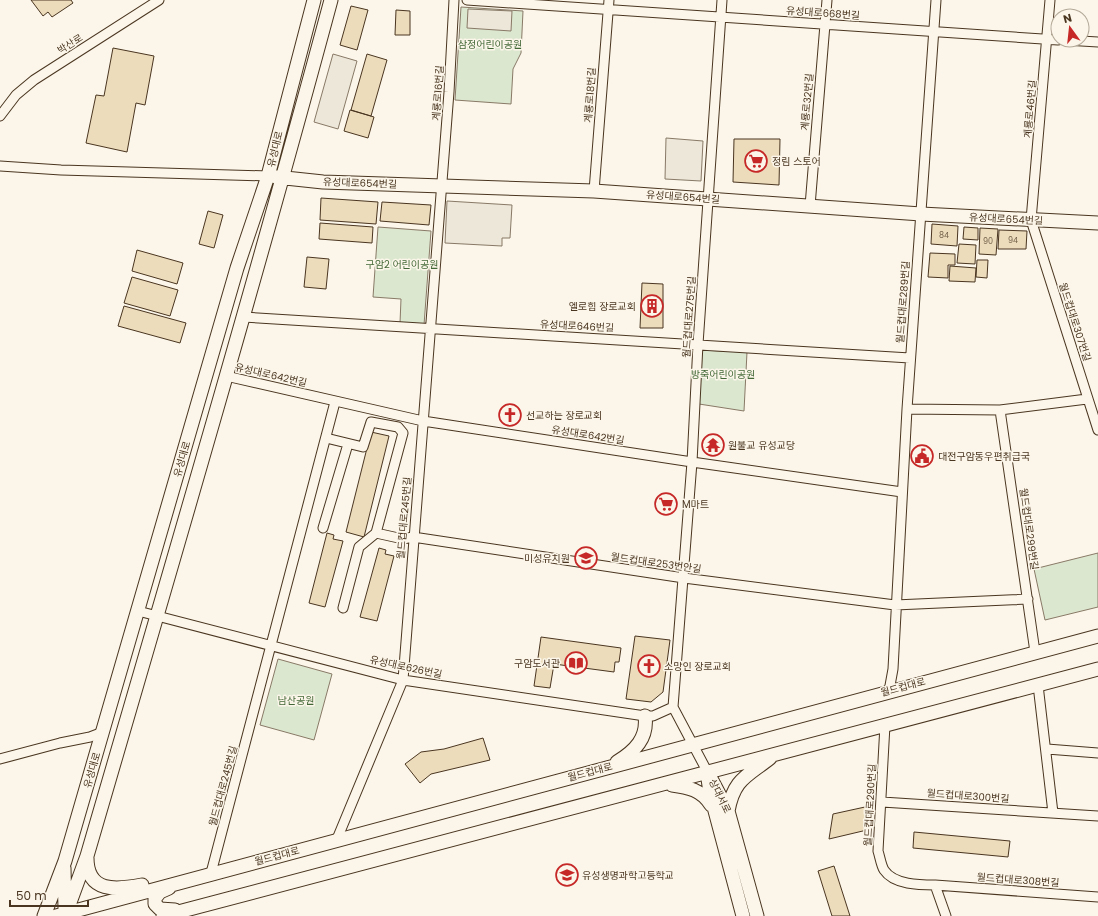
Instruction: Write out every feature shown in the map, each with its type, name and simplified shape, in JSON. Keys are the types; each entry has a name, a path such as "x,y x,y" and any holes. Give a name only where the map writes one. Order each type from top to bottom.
{"street":[{"name":"박산로","path":"0,116 16,95 34,80 159,0"},
{"name":"유성대로","path":"44,916 64,864 237,268 268,176 314,0"},
{"name":"유성대로","path":"64,915 87,856 284,178 331,0"},
{"name":"계룡로16번길","path":"442,187 454,0"},
{"name":"유성대로668번길","path":"467,0 608,5 721,17 1050,39"},
{"name":"월드컵대로275번길","path":"674,707 692,462 698,344 722,0"},
{"name":"계룡로32번길","path":"810,206 827,0"},
{"name":"월드컵대로289번길","path":"889,691 893,669 895,605 910,358 936,0"},
{"name":"계룡로46번길","path":"1031,220 1050,0"},
{"name":"계룡로18번길","path":"594,191 608,5"},
{"path":"0,166 69,171 268,176"},
{"name":"유성대로654번길","path":"268,176 322,182 594,191 921,214 1098,223"},
{"name":"월드컵대로245번길","path":"337,839 402,680 442,187"},
{"name":"월드컵대로307번길","path":"1031,220 1098,430"},
{"name":"유성대로646번길","path":"243,317 910,358"},
{"name":"유성대로642번길","path":"226,376 423,421 902,492"},
{"path":"907,409 1000,410 1087,399"},
{"name":"월드컵대로245번길","path":"211,874 335,402"},
{"name":"월드컵대로299번길","path":"1000,410 1035,652"},
{"path":"326,438 363,447 371,422 398,427 403,433 376,533 359,547 343,608"},
{"path":"323,528 348,444"},
{"name":"월드컵대로253번안길","path":"376,533 403,539 413,537 684,578 895,605"},
{"path":"895,605 1028,599"},
{"name":"유성대로626번길","path":"138,611 402,680 645,716 653,716 674,707"},
{"name":"월드컵대로","path":"64,915 337,839 1098,636"},
{"path":"163,916 1098,669"},
{"path":"1038,685 1047,750 1053,812"},
{"path":"674,707 708,773"},
{"path":"608,767 628,755 641,740 647,727 645,716"},
{"name":"월드컵대로290번길","path":"886,725 878,851 884,870 896,879 915,885 936,885"},
{"path":"0,759 60,743 90,737 103,732"},
{"path":"1047,750 1098,753"},
{"path":"667,784 687,787 700,792 722,811 735,787 743,777 774,755"},
{"name":"상대서로","path":"708,773 710,792 722,811 757,916"},
{"name":"월드컵대로300번길","path":"882,802 1098,816"},
{"name":"상대서로","path":"722,811 743,916"},
{"path":"87,856 87,863 92,878 103,887 120,888 163,881 191,879"},
{"path":"64,864 64,915"},
{"path":"190,909 160,909 155,904 155,898 160,892 191,879"},
{"path":"936,885 946,916"},
{"name":"월드컵대로308번길","path":"936,885 1098,897"},
{"path":"171,916 190,909"}],"green space":[{"name":"삼정어린이공원","path":"461,7 523,11 521,53 513,69 511,104 455,100"},
{"name":"구암2 어린이공원","path":"378,227 431,231 424,325 400,323 401,299 373,297"},
{"name":"방죽어린이공원","path":"699,350 747,352 744,411 699,404"},
{"path":"1098,553 1098,607 1045,620 1034,569"},
{"name":"남산공원","path":"278,659 332,674 314,740 260,725"}],"shaded area":[{"path":"468,9 512,11 511,31 467,28"},
{"path":"333,54 357,61 338,129 314,122"},
{"path":"666,138 703,141 701,181 665,179"},
{"path":"447,201 512,205 510,238 502,238 502,246 445,243"}],"building":[{"path":"31,0 71,0 73,3 52,17 48,12 43,16"},
{"path":"351,6 368,10 357,50 340,45"},
{"path":"396,10 410,11 410,35 395,35"},
{"path":"113,48 154,56 145,105 136,103 127,152 86,143 96,95 104,96"},
{"path":"367,54 387,60 371,116 351,110"},
{"path":"350,110 374,117 368,138 344,131"},
{"name":"정림 스토어","path":"734,139 780,139 779,185 733,182"},
{"path":"321,198 378,202 376,224 320,220"},
{"path":"382,202 431,205 429,225 380,221"},
{"path":"208,211 223,215 214,248 199,244"},
{"path":"320,223 373,227 372,243 319,239"},
{"path":"932,224 958,226 957,246 931,244"},
{"path":"964,227 978,228 978,240 963,239"},
{"path":"980,228 998,229 996,255 979,254"},
{"path":"999,230 1027,231 1026,249 998,249"},
{"path":"959,244 976,245 975,264 957,263"},
{"path":"137,250 183,263 177,284 132,271"},
{"path":"930,253 955,254 955,265 948,265 948,278 928,277"},
{"path":"307,257 329,259 326,289 304,287"},
{"path":"977,260 988,260 987,278 976,277"},
{"path":"950,266 976,268 975,282 949,281"},
{"path":"132,277 178,290 170,316 124,303"},
{"name":"엘로힘 장로교회","path":"642,283 663,284 663,328 640,328"},
{"path":"124,306 186,323 180,343 118,326"},
{"path":"371,432 389,436 364,537 346,532"},
{"path":"327,533 334,535 333,539 343,541 325,607 309,603"},
{"path":"379,548 386,550 385,554 394,556 377,621 360,617"},
{"name":"소망인 장로교회","path":"635,636 670,640 663,692 651,702 626,699"},
{"name":"구암도서관","path":"541,637 621,648 619,662 615,662 614,672 554,664 550,688 534,686"},
{"path":"483,738 490,760 431,774 420,783 405,764 421,752 444,749"},
{"path":"865,807 871,825 867,830 829,839 833,814"},
{"path":"914,832 1010,841 1008,857 913,848"},
{"path":"834,866 850,916 832,916 818,871"}],"place":[{"name":"정림 스토어","path":"756,161"},
{"name":"엘로힘 장로교회","path":"652,306"},
{"name":"선교하는 장로교회","path":"510,415"},
{"name":"원불교 유성교당","path":"713,445"},
{"name":"대전구암동우편취급국","path":"922,456"},
{"name":"M마트","path":"666,504"},
{"name":"미성유치원","path":"586,558"},
{"name":"구암도서관","path":"576,663"},
{"name":"소망인 장로교회","path":"649,666"},
{"name":"유성생명과학고등학교","path":"567,875"}]}
